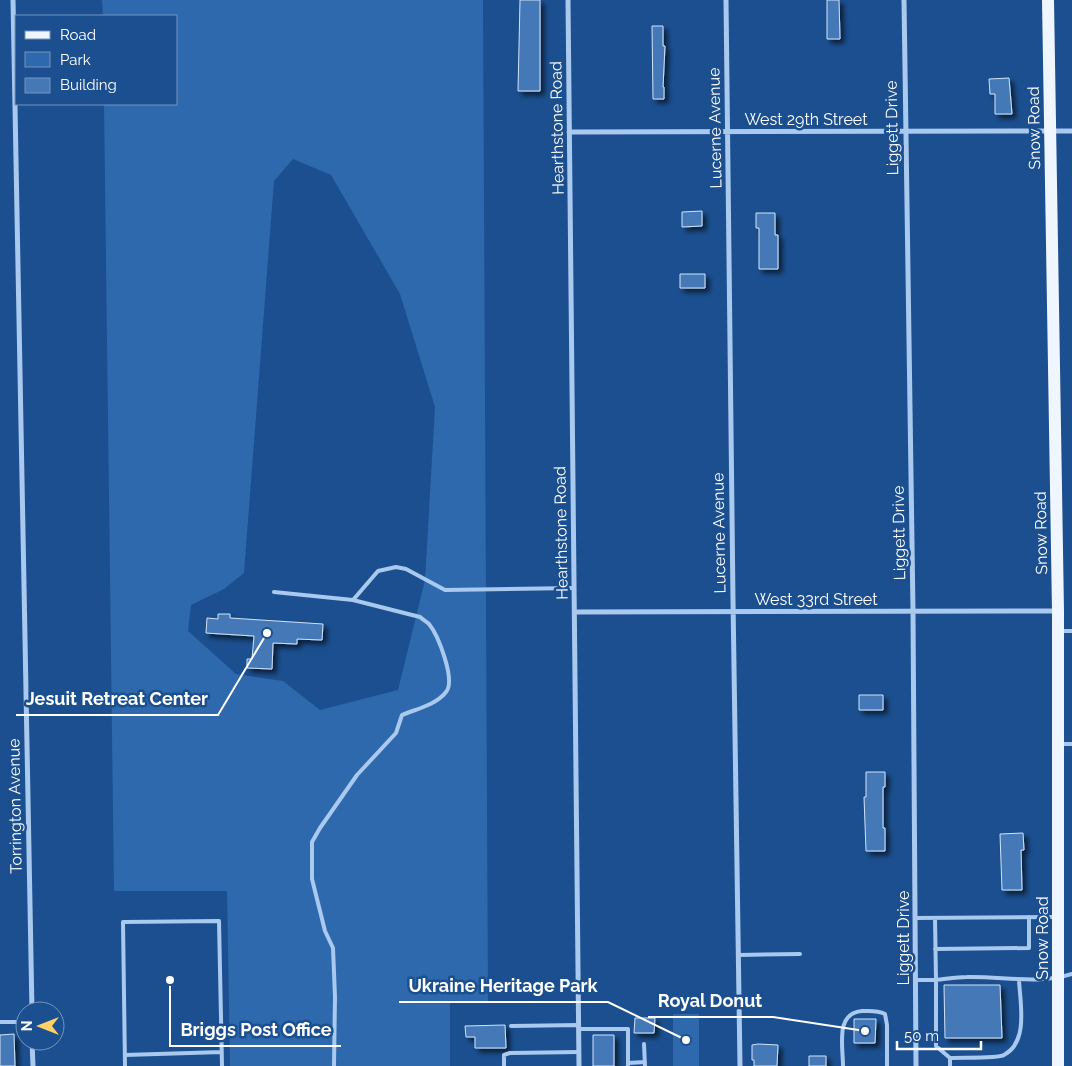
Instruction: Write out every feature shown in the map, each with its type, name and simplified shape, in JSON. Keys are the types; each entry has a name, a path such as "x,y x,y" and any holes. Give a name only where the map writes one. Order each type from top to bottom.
{"main road":[{"name":"Snow Road","path":"1048,0 1058,611 1058,1066"}],"street":[{"name":"Torrington Avenue","path":"13,0 32,1001"},
{"name":"Hearthstone Road","path":"568,0 579,1066"},
{"name":"Lucerne Avenue","path":"726,0 740,1066"},
{"name":"Liggett Drive","path":"904,0 913,611 916,1066"},
{"name":"West 29th Street","path":"569,132 1072,131"},
{"name":"West 33rd Street","path":"575,612 1058,611"},
{"path":"32,1051 33,1066"}],"lane":[{"path":"353,600 378,571 396,567 406,569 445,590 574,588"},
{"path":"274,592 353,600 420,616 428,623 440,643 449,685 446,694 436,701 402,715 396,733 356,775 312,842 312,879 325,930 333,948 335,997 334,1066"},
{"path":"1058,631 1072,631"},
{"path":"1058,744 1072,744"},
{"path":"935,949 1029,948 1029,917"},
{"path":"916,918 1058,917"},
{"path":"935,918 936,1046 950,1058 1003,1056 1016,1044 1021,1027 1020,980"},
{"path":"125,1066 123,922 219,921 222,1066"},
{"path":"739,955 800,954"},
{"path":"916,980 968,977 1020,980 1058,978 1072,974"},
{"path":"843,1066 843,1024 849,1015 856,1012 878,1010 885,1014 887,1025 887,1066"},
{"path":"0,1022 15,1022"},
{"path":"511,1026 628,1029 628,1064 645,1064 644,1044"},
{"path":"125,1055 222,1052"},
{"path":"504,1066 504,1055 510,1053 579,1052"},
{"path":"950,1058 950,1066"}],"green space":[{"path":"102,0 483,0 488,1003 450,1003 450,1066 230,1066 227,891 114,891 104,105 178,105 178,15 103,15","holes":["293,159 331,175 400,294 435,407 425,580 398,690 320,710 283,681 236,674 188,631 191,605 224,589 244,573 274,181"]},
{"path":"673,1014 699,1014 699,1066 673,1066"}],"building":[{"path":"520,0 540,0 540,91 518,91"},
{"path":"827,0 839,0 840,39 827,39"},
{"path":"652,26 663,26 663,46 665,46 664,99 653,99"},
{"path":"1009,78 1012,114 995,114 995,94 990,94 989,79"},
{"path":"702,211 702,226 682,227 682,212"},
{"path":"756,213 775,213 775,235 778,235 778,269 759,269 759,228 756,228"},
{"path":"680,274 705,274 705,288 680,288"},
{"path":"218,614 230,614 230,618 323,624 322,640 297,639 297,644 273,643 272,669 247,668 247,659 252,659 254,636 206,633 207,618 218,619"},
{"path":"859,695 883,695 883,710 859,710"},
{"path":"866,772 885,772 883,828 885,828 885,851 866,851 864,797 866,797"},
{"path":"1023,833 1024,850 1021,850 1022,890 1002,890 1000,834"},
{"path":"944,985 1000,985 1002,1038 945,1038"},
{"path":"635,1018 655,1018 654,1033 634,1033"},
{"path":"854,1019 876,1019 875,1043 854,1043"},
{"path":"505,1025 506,1048 475,1048 475,1037 466,1037 465,1026"},
{"path":"14,1034 15,1066 0,1066 0,1035"},
{"path":"593,1035 614,1035 614,1066 593,1066"},
{"path":"752,1045 778,1045 777,1066 754,1066"},
{"path":"809,1056 826,1056 826,1066 809,1066"}],"place":[{"name":"Jesuit Retreat Center","path":"267,633"},
{"name":"Briggs Post Office","path":"170,980"},
{"name":"Royal Donut","path":"865,1031"},
{"name":"Ukraine Heritage Park","path":"686,1040"}]}
